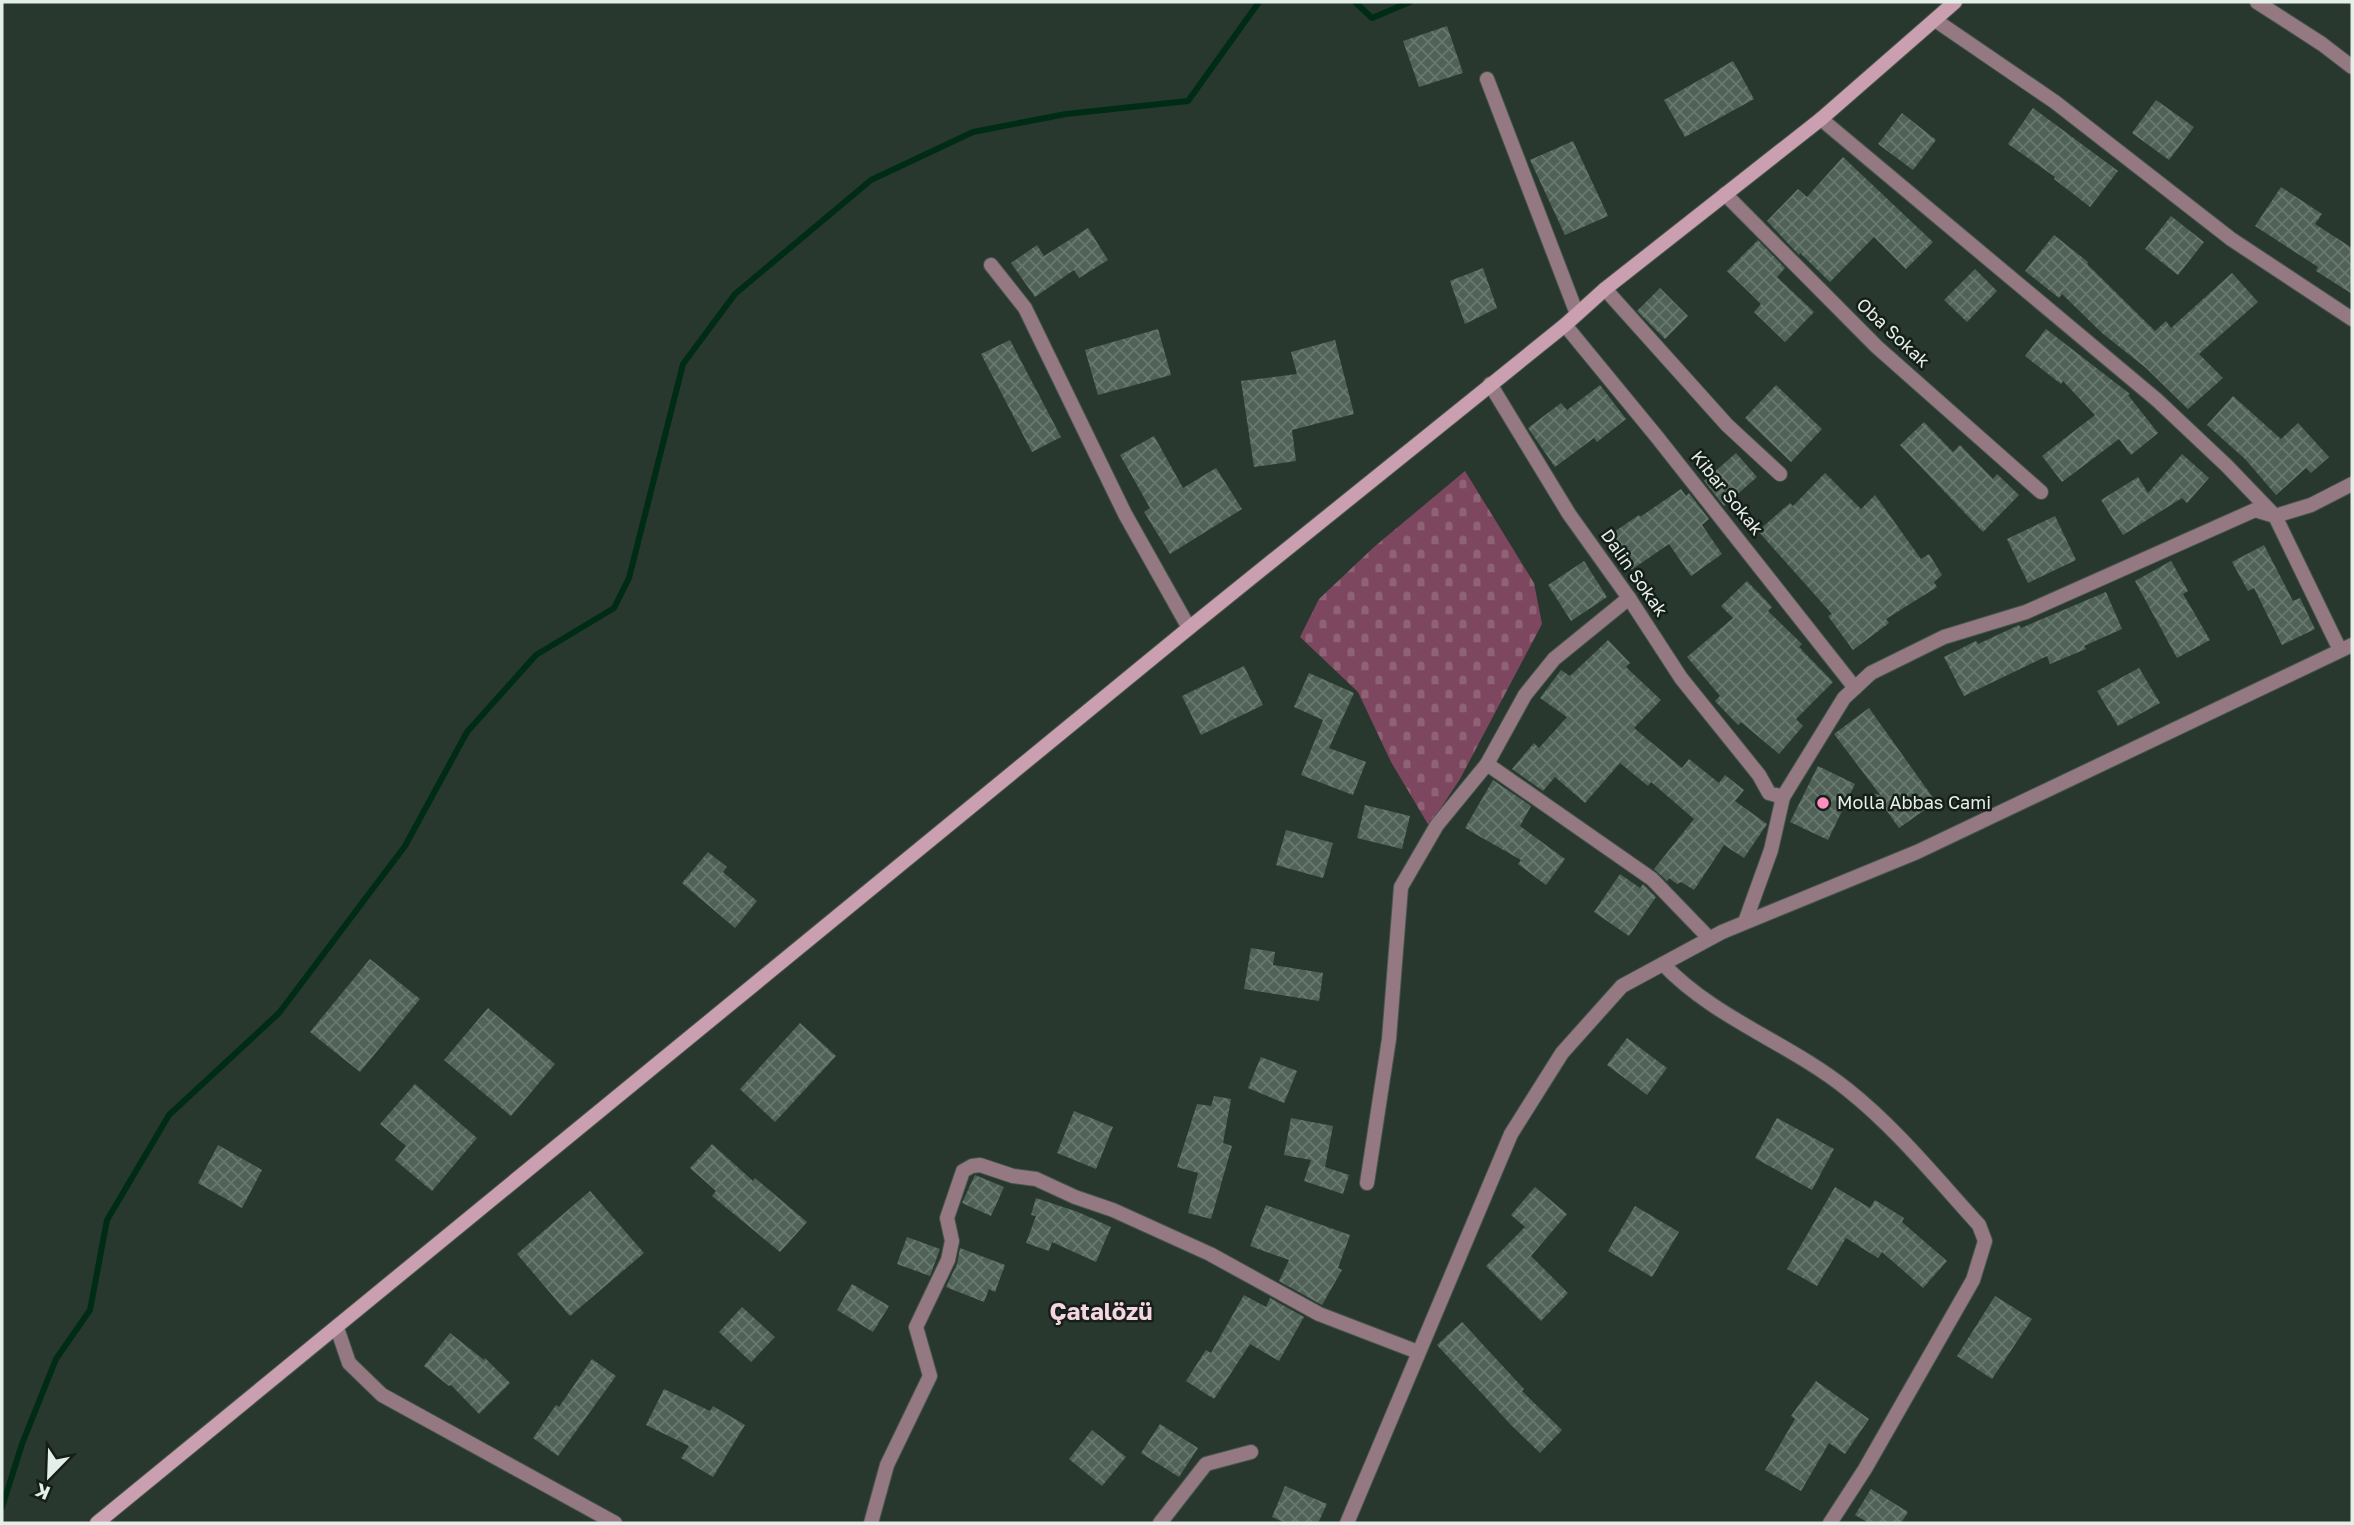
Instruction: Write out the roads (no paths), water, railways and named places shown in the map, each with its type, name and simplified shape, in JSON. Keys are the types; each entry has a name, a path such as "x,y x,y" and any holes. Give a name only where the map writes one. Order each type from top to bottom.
{"main road":[{"path":"97,1523 1189,628 1565,325 1605,289 1821,119 1955,2"}],"street":[{"path":"2258,2 2322,44 2352,68"},
{"path":"1935,20 2055,102 2231,239 2352,319"},
{"path":"1487,79 1577,314"},
{"path":"1347,1523 1511,1134 1562,1053 1622,986 1745,922 1917,852 2346,648 2275,516 2227,466 2157,400 1821,119"},
{"name":"Oba Sokak","path":"1725,194 1878,347 2040,492"},
{"path":"990,265 1025,308 1125,514 1189,628"},
{"path":"1605,289 1727,425 1780,474"},
{"name":"Kibar Sokak","path":"1565,325 1855,688"},
{"name":"Dalin Sokak","path":"1490,384 1569,514 1629,597 1681,678 1759,775 1769,793 1783,797"},
{"path":"1745,922 1772,850 1783,797 1844,698 1871,673 1944,637 2026,612 2255,510 2275,516 2311,505 2352,484"},
{"path":"1367,1183 1389,1039 1401,887 1437,825 1487,764 1525,695 1554,659 1629,597"},
{"path":"1487,764 1652,879 1709,939"},
{"path":"1663,964 1675,977 1721,1011 1848,1090 1909,1147 1979,1225 1985,1241 1973,1280 1865,1469 1830,1523"},
{"path":"871,1523 887,1465 930,1376 916,1327 948,1260 952,1241 947,1218 963,1171 972,1166 980,1165 1013,1176 1037,1179 1112,1210 1210,1254 1319,1314 1418,1352"},
{"path":"337,1328 349,1363 382,1395 615,1523"},
{"path":"1160,1523 1206,1464 1251,1452"}],"waterway":[{"path":"2,1507 22,1444 56,1359 90,1310 107,1220 169,1115 279,1013 405,846 467,732 536,655 614,608 629,578 683,364 735,294 871,180 973,132 1066,114 1188,101 1259,2"},
{"path":"1355,2 1372,18 1410,2"}],"place":[{"name":"Molla Abbas Cami","path":"1823,803"}],"district":[{"name":"Çatalözü","path":"1101,1312"}]}
